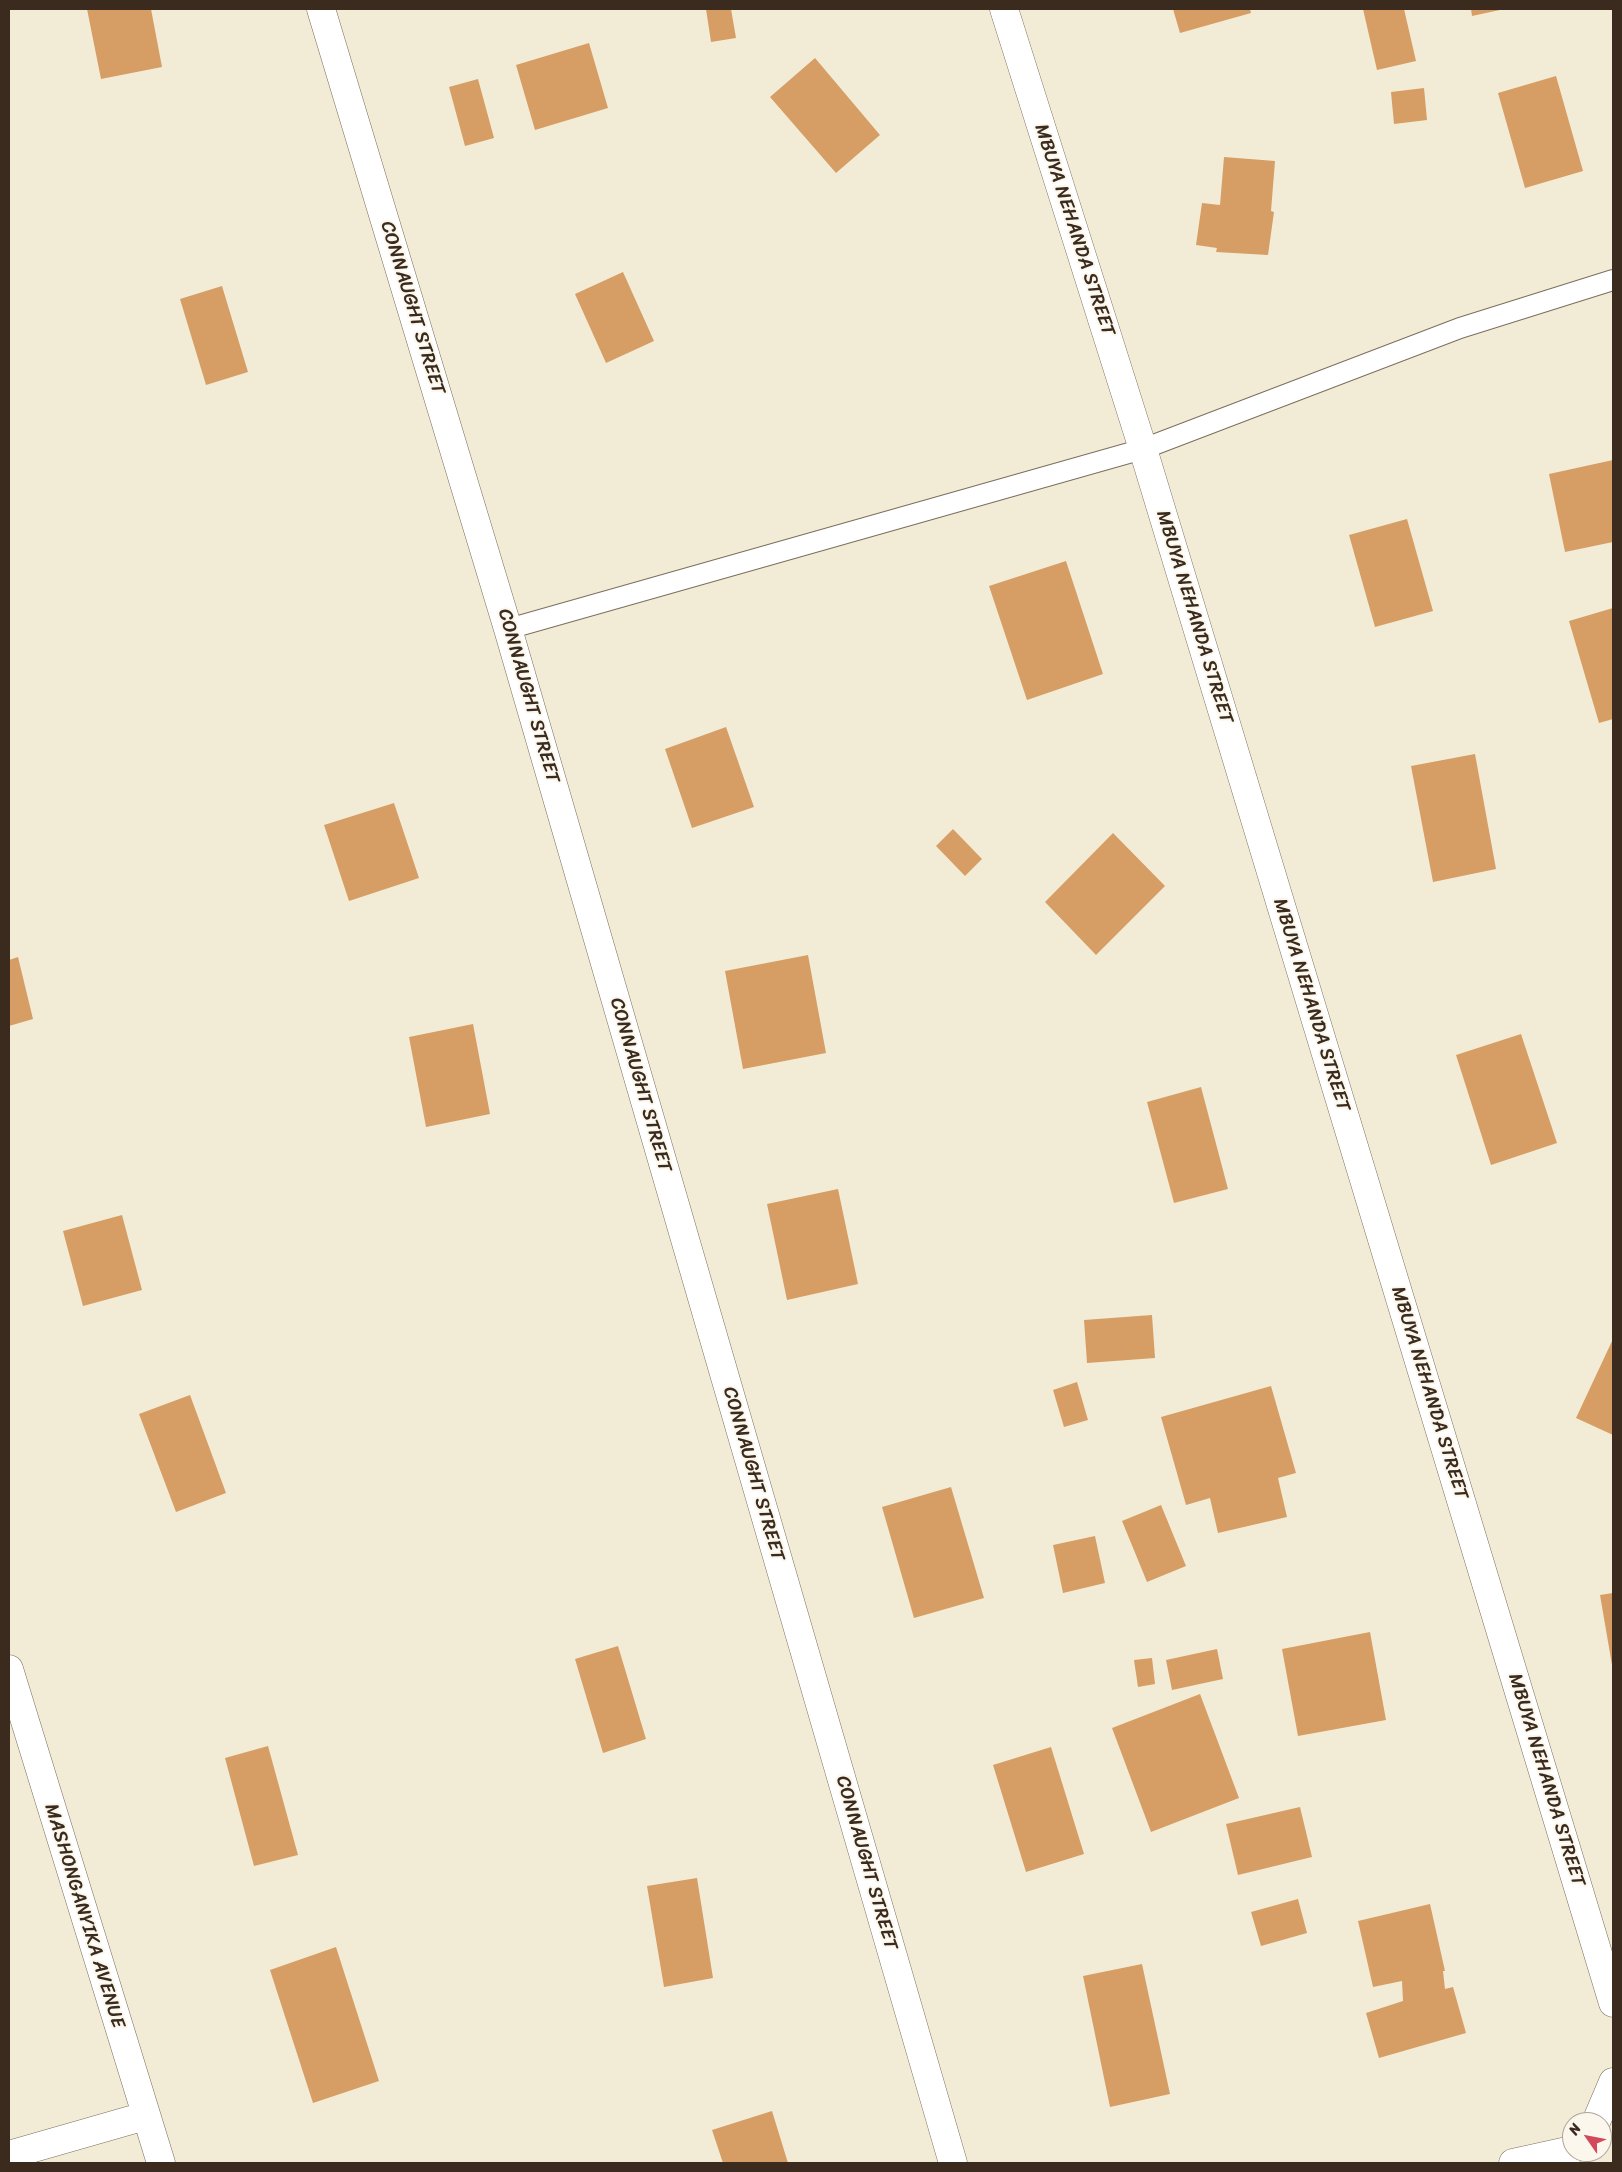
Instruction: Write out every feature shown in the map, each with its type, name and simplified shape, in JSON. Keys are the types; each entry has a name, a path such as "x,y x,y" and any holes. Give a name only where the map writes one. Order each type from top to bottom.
{"street":[{"name":"CONNAUGHT STREET","path":"321,9 508,630 953,2163"},
{"name":"MBUYA NEHANDA STREET","path":"1004,9 1143,449 1613,2003"},
{"name":"MASHONGANYIKA AVENUE","path":"9,1669 161,2163"},
{"path":"1600,2112 1613,2082"},
{"path":"9,2155 146,2116"},
{"path":"1512,2163 1562,2152"}],"lane":[{"path":"508,630 1143,449 1460,328 1613,280"}],"building":[{"path":"87,9 151,9 162,67 101,79"},
{"path":"706,9 731,9 736,38 711,42"},
{"path":"1173,9 1250,9 1251,13 1180,33"},
{"path":"1363,9 1404,9 1416,61 1377,70"},
{"path":"1471,9 1500,9 1500,10 1472,16"},
{"path":"589,43 608,108 535,130 516,65"},
{"path":"815,58 880,135 836,173 770,97"},
{"path":"1556,76 1583,171 1525,188 1498,93"},
{"path":"478,79 494,138 465,146 449,87"},
{"path":"1424,88 1427,120 1394,124 1391,92"},
{"path":"1224,157 1275,161 1271,211 1274,212 1268,255 1216,252 1217,248 1196,245 1202,203 1220,205"},
{"path":"623,272 654,341 606,363 575,294"},
{"path":"222,286 248,372 206,385 180,299"},
{"path":"1613,460 1613,542 1565,552 1549,474"},
{"path":"1407,519 1433,611 1375,627 1349,535"},
{"path":"1066,561 1103,674 1027,700 989,586"},
{"path":"1613,608 1613,719 1599,723 1569,621"},
{"path":"726,727 754,807 692,828 665,749"},
{"path":"1475,754 1496,869 1433,882 1411,766"},
{"path":"394,803 419,878 349,901 324,825"},
{"path":"953,829 982,859 965,876 936,846"},
{"path":"1113,833 1165,886 1096,955 1045,902"},
{"path":"808,955 826,1053 743,1069 725,971"},
{"path":"18,957 33,1019 9,1026 9,960"},
{"path":"473,1024 490,1114 426,1127 409,1037"},
{"path":"1521,1034 1557,1143 1491,1165 1456,1055"},
{"path":"1201,1087 1228,1189 1174,1203 1147,1102"},
{"path":"838,1189 858,1284 787,1300 767,1204"},
{"path":"122,1215 142,1290 83,1306 63,1231"},
{"path":"1152,1315 1155,1358 1087,1363 1084,1320"},
{"path":"1613,1339 1613,1435 1576,1418"},
{"path":"1077,1382 1088,1420 1064,1427 1053,1390"},
{"path":"1271,1386 1296,1473 1278,1478 1287,1517 1218,1533 1210,1498 1186,1505 1161,1417"},
{"path":"190,1395 226,1493 176,1512 139,1414"},
{"path":"951,1487 984,1598 914,1618 882,1507"},
{"path":"1161,1505 1186,1566 1147,1582 1122,1521"},
{"path":"1095,1536 1105,1583 1063,1593 1053,1545"},
{"path":"1613,1593 1613,1665 1612,1665 1600,1595"},
{"path":"1370,1632 1386,1720 1298,1736 1282,1649"},
{"path":"618,1646 646,1739 603,1753 575,1659"},
{"path":"1217,1649 1223,1679 1172,1690 1166,1660"},
{"path":"1152,1658 1155,1684 1138,1687 1134,1660"},
{"path":"1200,1694 1239,1798 1151,1832 1112,1728"},
{"path":"268,1746 298,1855 254,1866 225,1758"},
{"path":"1051,1747 1084,1854 1026,1872 993,1765"},
{"path":"1300,1807 1312,1857 1238,1875 1226,1824"},
{"path":"697,1878 713,1978 664,1987 647,1886"},
{"path":"1298,1899 1307,1933 1261,1946 1251,1912"},
{"path":"1430,1904 1445,1971 1443,1971 1445,1989 1453,1987 1466,2033 1379,2058 1366,2013 1403,2001 1402,1981 1373,1987 1358,1921"},
{"path":"336,1947 379,2081 313,2103 270,1970"},
{"path":"1142,1964 1170,2094 1110,2107 1083,1976"},
{"path":"772,2111 788,2163 723,2163 712,2130"}]}
